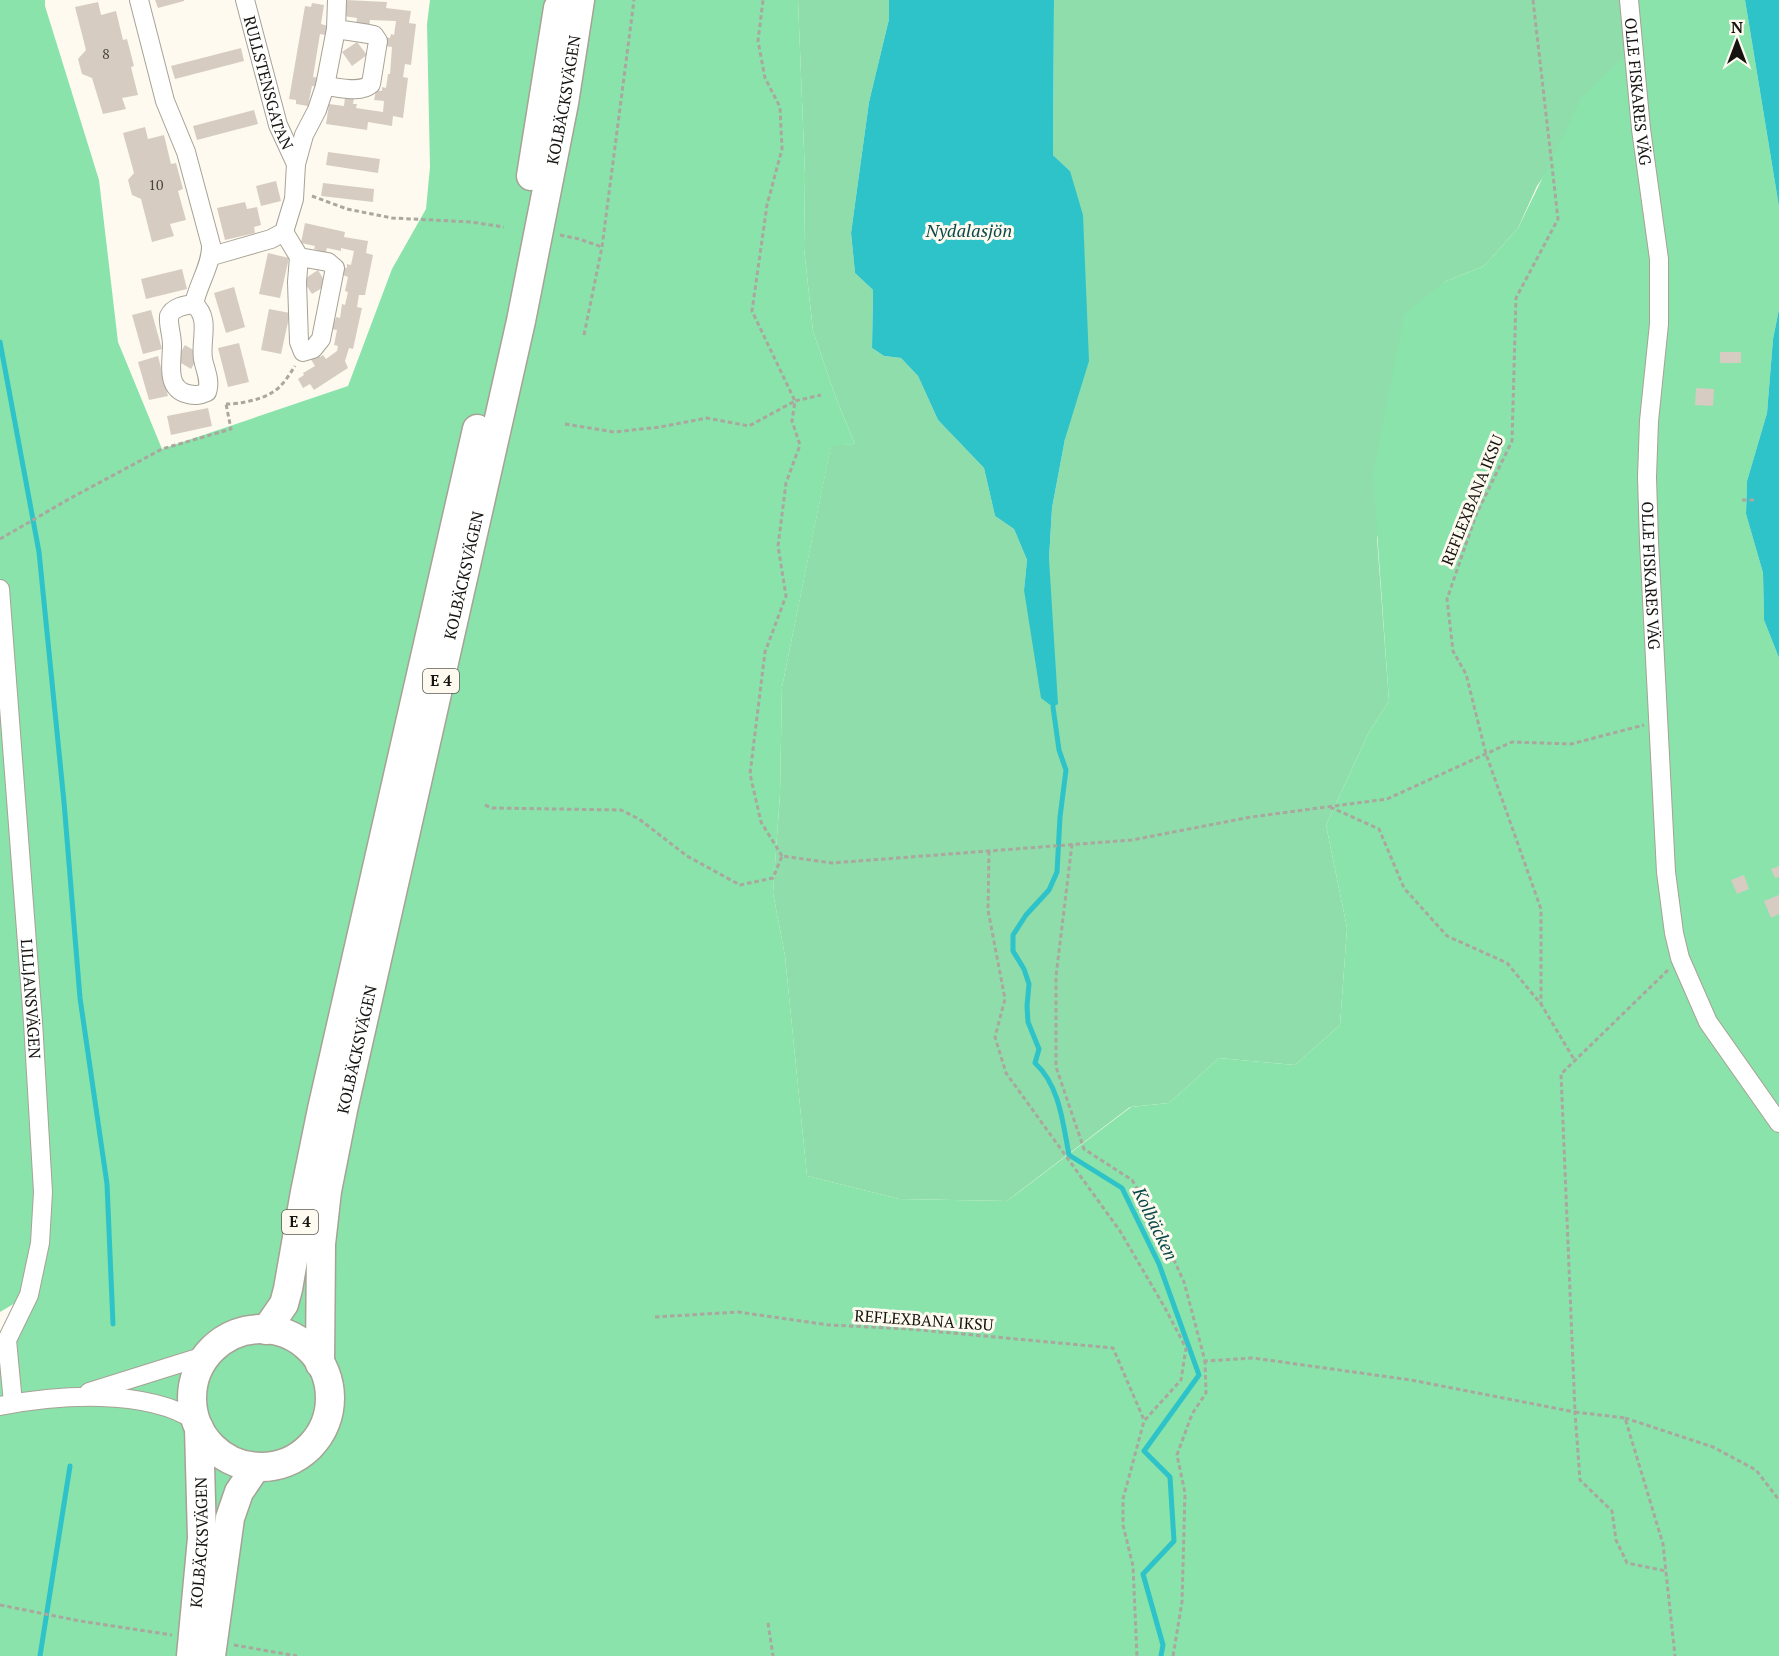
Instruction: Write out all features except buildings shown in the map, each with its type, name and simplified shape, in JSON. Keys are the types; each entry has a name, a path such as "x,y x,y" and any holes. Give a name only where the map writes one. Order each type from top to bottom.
{"highway":[{"name":"KOLBÄCKSVÄGEN","path":"266,1330 284,1304 293,1268 305,1192 322,1109 504,315 560,0"},
{"name":"KOLBÄCKSVÄGEN","path":"320,1364 321,1244 327,1191 345,1099 522,321 564,103 580,0"},
{"name":"E 4","path":"249,1330 266,1330 284,1334 301,1343 320,1364 327,1382 329,1402 326,1421 316,1438 303,1453 276,1465 256,1467 239,1463 222,1455 209,1443 197,1424 192,1391 197,1372 207,1355 219,1344 233,1335 249,1330"},
{"name":"KOLBÄCKSVÄGEN","path":"185,1646 202,1538 197,1424"},
{"name":"KOLBÄCKSVÄGEN","path":"219,1650 230,1518 240,1492 256,1467"}],"street":[{"path":"139,0 165,101 186,152 212,256"},
{"name":"RULLSTENSGATAN","path":"245,0 278,124 295,172"},
{"path":"194,304 207,262 212,256 270,239 284,231 292,211 295,172 304,135 317,110 325,86 336,29 337,0"},
{"name":"OLLE FISKARES VÄG","path":"1629,0 1641,129 1659,260 1659,324 1649,421 1647,477 1666,872 1674,933 1680,958 1708,1022 1779,1123"},
{"path":"325,86 363,89 373,79 377,38 369,34 336,29"},
{"path":"284,231 299,257 297,282 299,342 303,352 313,349 321,339 335,268 328,262 299,257"},
{"path":"194,304 204,322 203,357 209,382 207,392 200,395 185,393 178,389 172,377 169,316 174,310 194,304"},
{"name":"LILLJANSVÄGEN","path":"0,590 33,1022 43,1192 40,1243 28,1295 7,1340 7,1405"},
{"path":"74,1397 207,1355"},
{"path":"7,1405 74,1397 131,1399 157,1403 181,1411 197,1424"}],"path":[{"path":"584,335 602,247 634,0"},
{"path":"763,0 758,41 765,78 780,107 782,149 767,205 752,311 795,401 792,421 800,445 786,483 778,546 786,596 765,652 750,774 761,822 782,856"},
{"name":"REFLEXBANA IKSU","path":"1533,0 1558,219 1516,298 1512,441 1476,515 1447,599 1453,651 1466,674 1486,754 1541,909 1541,1004"},
{"path":"295,172 310,196 347,209 392,218 471,222 504,227"},
{"path":"552,234 579,239 602,247"},
{"path":"207,392 226,404 245,401 275,391 294,368 303,352"},
{"path":"565,424 614,432 660,427 708,418 749,426 795,401 821,395"},
{"path":"0,539 162,449 231,429 226,404"},
{"path":"1742,500 1756,500"},
{"path":"782,856 832,863 1132,840 1251,816 1387,799 1512,742 1571,744 1654,723"},
{"path":"485,805 492,808 621,810 639,819 687,856 740,885 773,878 782,856"},
{"path":"1328,807 1379,829 1404,888 1447,936 1507,963 1541,1004 1575,1061"},
{"path":"1072,844 1056,976 1056,1067 1084,1149 1132,1180 1153,1214 1184,1282 1205,1361 1206,1393 1192,1414 1177,1455 1185,1493 1182,1602 1173,1656"},
{"path":"989,851 988,910 1005,999 995,1037 1006,1073 1120,1231 1165,1308 1185,1348 1181,1380 1144,1421 1123,1499 1123,1525 1133,1566 1137,1656"},
{"path":"1666,1571 1627,1563 1616,1540 1612,1511 1580,1480 1575,1412 1561,1074 1680,958"},
{"name":"REFLEXBANA IKSU","path":"655,1317 738,1312 829,1325 909,1329 1113,1348 1144,1421"},
{"path":"1205,1361 1253,1358 1412,1380 1575,1412 1625,1418 1722,1451 1756,1470 1779,1500"},
{"path":"1625,1418 1663,1544 1675,1656"},
{"path":"0,1605 185,1646"},
{"path":"768,1623 773,1656"},
{"path":"219,1650 297,1656"}],"green space":[{"path":"0,0 45,0 99,180 118,342 162,449 348,386 392,269 426,209 430,167 427,24 430,0 798,0 805,175 804,248 813,331 855,444 831,446 782,687 780,794 773,893 785,956 807,1176 899,1199 1007,1201 1131,1107 1169,1103 1219,1058 1295,1065 1340,1025 1347,928 1326,825 1369,732 1389,701 1373,475 1404,315 1444,282 1484,266 1518,228 1582,97 1633,48 1629,0 1745,0 1779,207 1779,309 1773,339 1767,413 1747,481 1746,514 1763,573 1764,620 1779,658 1779,1656 0,1656 0,1349 27,1296 0,1312"},
{"path":"798,0 889,0 889,19 869,102 851,233 855,273 873,290 872,348 884,356 901,358 918,376 938,420 984,468 995,516 1014,529 1027,560 1024,590 1049,559 1052,508 1065,439 1070,171 1053,155 1054,0 1629,0 1633,48 1537,186 1518,228 1484,266 1444,282 1377,538 1389,701 1369,732 1326,825 1347,928 1340,1025 1295,1065 1219,1058 1169,1103 1130,1107 1007,1201 899,1199 807,1176 785,956 773,893 780,794 782,687 831,445 855,444 813,331 804,248 805,175"}],"water":[{"name":"Nydalasjön","path":"889,0 1054,0 1053,155 1070,171 1083,215 1089,361 1065,439 1052,508 1049,559 1058,704 1053,707 1041,698 1024,590 1027,560 1014,529 995,516 984,468 938,420 918,376 901,358 884,356 872,348 873,290 855,273 851,233 869,102 889,19"},
{"path":"1745,0 1779,0 1779,207"},
{"path":"1779,309 1779,658 1764,620 1763,573 1746,514 1747,481 1767,413 1773,339"}],"waterway":[{"path":"0,342 39,552 64,802 80,998 107,1184 113,1324"},
{"name":"Kolbäcken","path":"1053,707 1059,750 1066,770 1060,817 1057,872 1049,890 1026,915 1013,935 1013,951 1024,969 1029,984 1028,1022 1039,1049 1035,1063 1043,1072 1055,1094 1069,1155 1122,1188 1159,1264 1199,1375 1144,1451 1170,1477 1174,1541 1143,1574 1163,1645 1161,1656"},
{"path":"40,1656 70,1466"}]}
